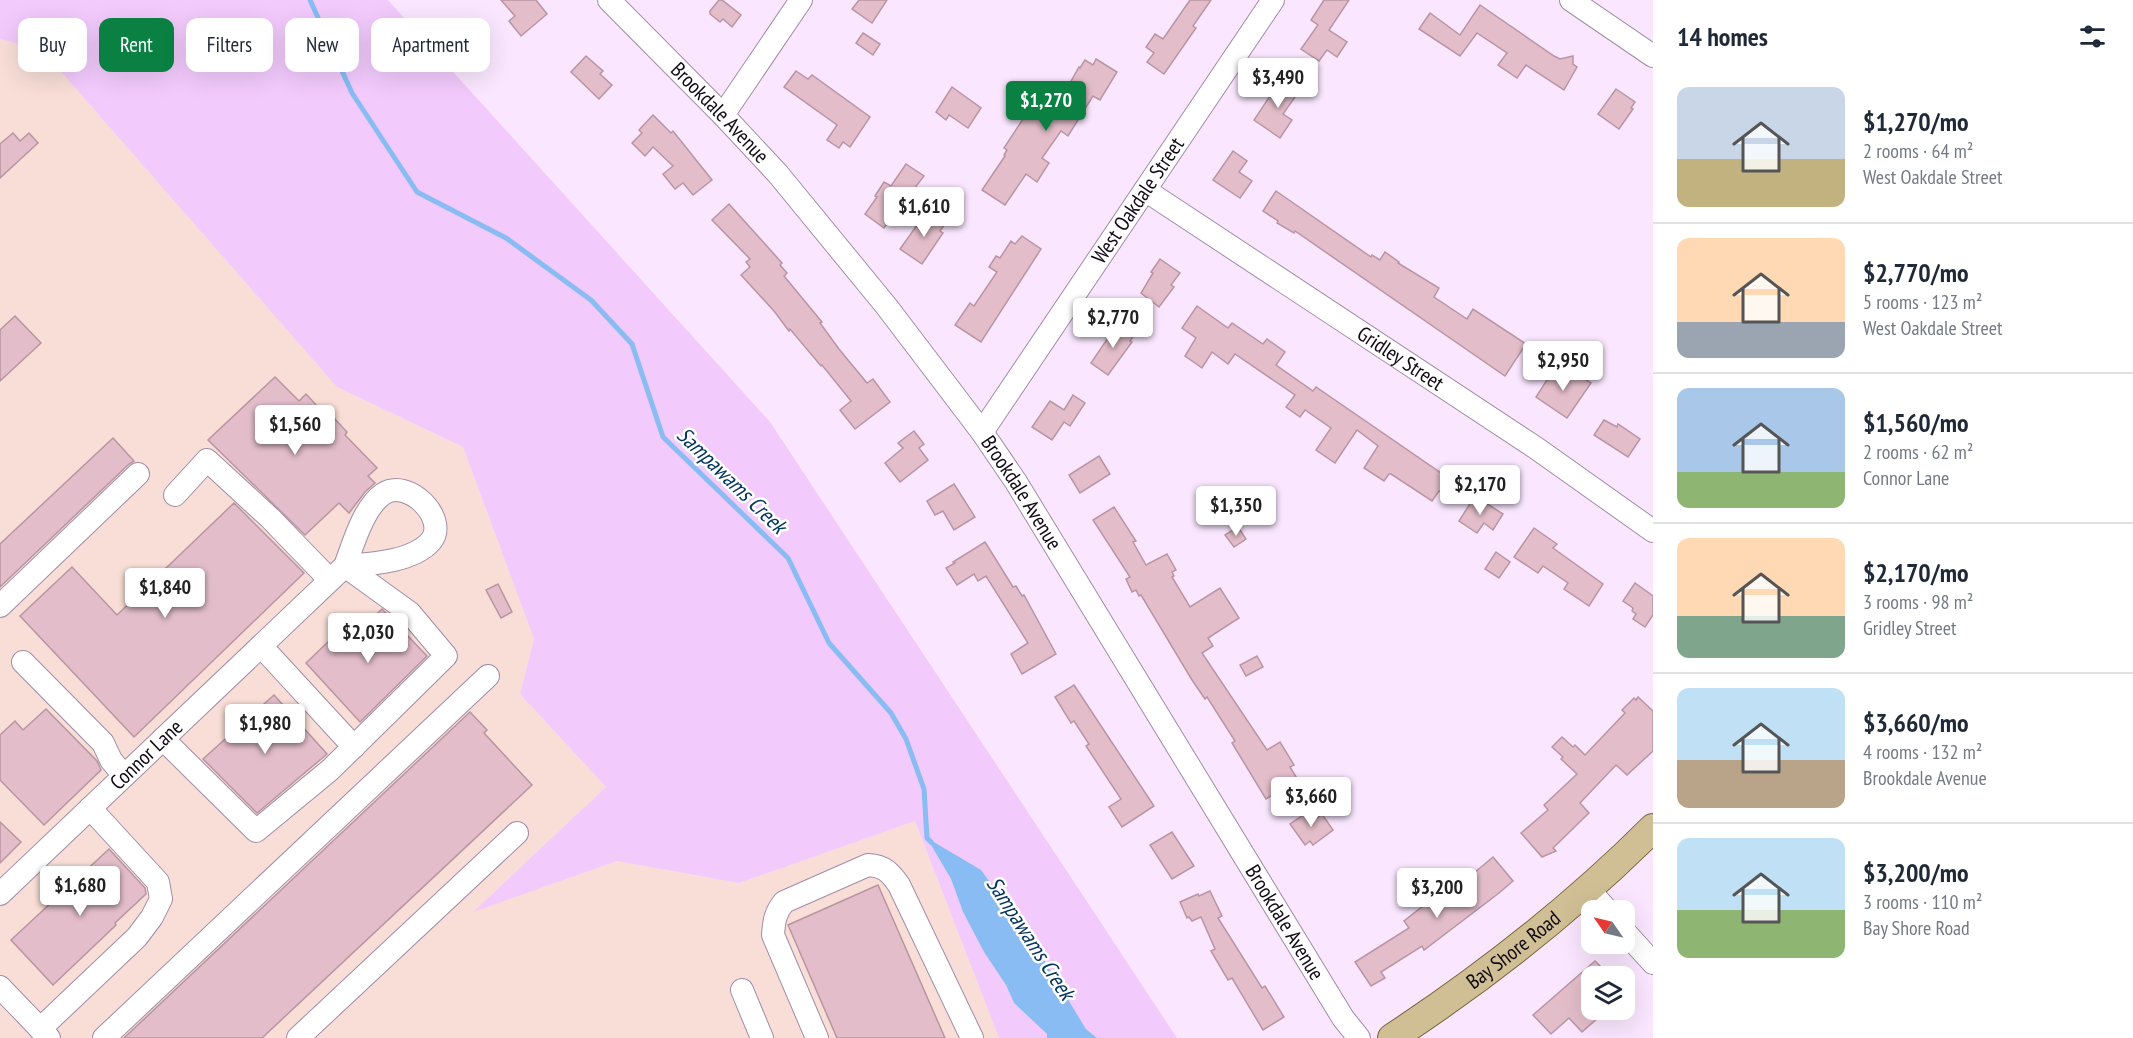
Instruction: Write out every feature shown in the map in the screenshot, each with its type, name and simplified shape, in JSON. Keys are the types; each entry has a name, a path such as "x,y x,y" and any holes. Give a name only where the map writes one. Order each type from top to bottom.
{"main road":[{"name":"Bay Shore Road","path":"1392,1038 1497,965 1588,890 1653,828"}],"street":[{"name":"Brookdale Avenue","path":"609,0 778,174 886,307 982,432 1016,482 1343,1018 1359,1038"},
{"path":"723,115 801,0"},
{"name":"West Oakdale Street","path":"982,432 1273,0"},
{"path":"1571,0 1653,56"},
{"name":"Gridley Street","path":"1145,190 1536,448 1653,531"},
{"path":"163,739 256,831 330,770 446,656 410,613 337,573 270,518 207,460 175,495"},
{"path":"0,606 138,474"},
{"name":"Connor Lane","path":"0,894 337,573"},
{"path":"261,646 354,747"},
{"path":"23,662 103,743 111,760 124,776"},
{"path":"104,1038 488,676"},
{"path":"0,987 44,1033 137,937 152,917 161,898 158,882 90,808"},
{"path":"298,1038 517,833"},
{"path":"817,1038 773,935 774,921 784,902 868,865 881,866 891,873 899,885 972,1038"},
{"path":"1588,890 1598,900"},
{"path":"1635,943 1653,963"},
{"path":"742,990 762,1038"}],"shaded area":[{"path":"0,0 388,0 404,18 371,18 371,72 453,72 770,422 1177,1038 1097,1038 1086,1029 1033,942 947,851 928,839 951,879 963,912 984,952 1006,985 1014,1003 1047,1034 1047,1038 999,1038 915,821 739,883 617,861 473,912 606,787 520,694 534,639 463,447 337,387 61,72 87,72 87,18 18,18 18,44 0,39"},
{"path":"0,39 18,44 18,72 61,72 337,387 463,447 534,639 520,694 606,787 474,911 617,861 739,883 915,821 999,1038 0,1038"}],"water":[{"path":"927,838 981,870 1033,942 1086,1029 1097,1038 1047,1038 1047,1034 1014,1003 1006,985 984,952 963,912 951,879"}],"building":[{"path":"501,0 536,0 547,14 521,36 509,21 515,16"},
{"path":"719,0 741,15 732,27 723,19 720,22 710,14"},
{"path":"859,0 887,0 872,23 852,9"},
{"path":"1190,0 1211,0 1193,26 1196,28 1164,74 1147,62 1154,53 1146,47 1155,34 1163,39"},
{"path":"1324,0 1349,0 1329,30 1347,42 1337,57 1327,50 1319,61 1301,49 1318,25 1311,20"},
{"path":"1480,5 1554,56 1560,59 1573,56 1573,64 1577,67 1564,90 1526,65 1517,78 1498,65 1507,53 1477,33 1460,56 1419,29 1430,13 1460,35"},
{"path":"863,33 880,44 873,55 856,43"},
{"path":"586,56 603,71 600,74 612,85 599,99 571,72"},
{"path":"1096,59 1117,72 1100,100 1093,96 1068,136 1061,131 1042,158 1049,163 1037,182 1026,174 1005,205 982,190 1005,156 1007,150 1004,148 1027,113 1034,117 1040,108 1056,118 1071,93 1066,90 1079,67 1085,60 1093,65"},
{"path":"796,71 808,79 812,75 870,117 850,147 843,142 839,148 827,140 837,125 784,87"},
{"path":"1282,78 1300,90 1283,114 1292,120 1280,138 1254,120"},
{"path":"952,87 981,108 968,128 949,115 946,120 936,112"},
{"path":"1616,89 1635,102 1631,108 1633,109 1619,129 1598,114"},
{"path":"653,115 671,133 673,131 712,180 693,195 683,183 675,189 663,174 673,166 653,147 645,156 632,143 642,133 639,130"},
{"path":"13,133 20,141 29,133 38,143 0,178 0,144"},
{"path":"1233,151 1247,161 1239,172 1252,181 1240,198 1213,180"},
{"path":"906,164 924,176 884,228 865,214 884,182 891,186"},
{"path":"1276,191 1371,257 1372,255 1380,260 1385,252 1398,263 1439,288 1434,297 1467,319 1473,309 1526,344 1505,376 1295,231 1294,233 1277,223 1278,221 1263,211"},
{"path":"729,204 782,263 780,265 787,273 784,276 822,322 820,323 839,349 867,383 873,379 890,402 855,429 840,410 851,401 822,365 741,275 750,267 746,262 750,259 712,220"},
{"path":"927,211 945,224 940,231 943,233 922,264 900,249"},
{"path":"1022,236 1041,249 981,342 955,325 970,303 974,306 997,272 989,267 996,256 1000,258 1011,241 1015,244"},
{"path":"1160,259 1180,273 1171,285 1174,287 1159,307 1141,293"},
{"path":"1197,306 1228,328 1232,323 1263,344 1267,339 1285,352 1276,365 1313,391 1316,387 1454,482 1445,495 1439,491 1432,501 1391,474 1384,481 1364,468 1378,446 1357,430 1335,463 1316,450 1331,428 1305,410 1300,417 1286,407 1295,395 1235,354 1228,364 1212,352 1202,368 1185,356 1196,338 1182,328"},
{"path":"15,316 41,343 0,381 0,330"},
{"path":"1118,323 1135,334 1130,341 1132,342 1108,375 1091,363"},
{"path":"1554,369 1568,379 1573,372 1591,383 1567,418 1536,397"},
{"path":"275,377 299,401 306,394 331,421 334,418 347,432 345,435 377,468 368,476 375,483 349,513 339,503 305,535 208,440"},
{"path":"1073,395 1085,403 1070,426 1064,422 1052,440 1032,427 1050,401 1064,410"},
{"path":"1604,420 1617,427 1618,424 1640,439 1628,457 1594,435"},
{"path":"914,431 924,444 919,448 928,460 900,482 885,463 903,448 898,443"},
{"path":"113,438 134,461 0,587 0,544"},
{"path":"1099,456 1110,474 1080,493 1069,475"},
{"path":"954,484 975,517 954,530 943,511 935,515 927,501"},
{"path":"1475,496 1503,514 1493,530 1484,523 1477,533 1459,521"},
{"path":"234,503 304,573 134,737 20,616 72,567 117,615"},
{"path":"1114,507 1136,541 1133,542 1146,565 1167,554 1176,570 1172,572 1174,576 1172,577 1190,607 1220,588 1239,618 1208,638 1213,646 1202,653 1267,750 1280,742 1294,765 1290,767 1298,780 1266,799 1232,743 1235,741 1207,697 1205,699 1192,680 1141,595 1139,596 1136,590 1132,592 1126,579 1130,577 1093,520"},
{"path":"1238,527 1246,539 1234,547 1225,535"},
{"path":"1534,528 1557,544 1553,548 1603,584 1589,606 1564,589 1568,583 1543,566 1538,573 1514,557"},
{"path":"985,542 1013,587 1016,586 1022,596 1024,595 1056,654 1022,674 1011,654 1028,643 986,576 978,581 974,574 957,585 946,568"},
{"path":"1496,552 1510,562 1499,578 1485,569"},
{"path":"1635,583 1653,596 1653,615 1645,627 1633,619 1636,614 1632,611 1633,608 1623,601"},
{"path":"498,584 512,612 501,618 486,590"},
{"path":"382,609 427,656 360,722 306,663 330,640 339,649"},
{"path":"1257,656 1263,667 1246,676 1240,665"},
{"path":"1074,685 1154,806 1122,827 1109,807 1121,799 1086,746 1089,744 1074,721 1071,723 1055,697"},
{"path":"274,695 327,754 257,813 203,759"},
{"path":"1638,697 1653,711 1653,751 1627,775 1616,765 1580,803 1589,813 1553,848 1556,851 1542,857 1521,833 1548,810 1544,805 1577,774 1552,747 1562,737 1585,755 1625,713 1622,710"},
{"path":"46,709 97,761 101,770 44,825 0,780 0,735 15,721 23,730"},
{"path":"470,712 487,730 484,733 532,785 262,1038 124,1038"},
{"path":"1311,810 1317,818 1322,814 1333,830 1313,845 1310,841 1305,845 1290,824"},
{"path":"0,822 21,842 0,863"},
{"path":"1172,832 1194,866 1172,879 1150,845"},
{"path":"109,849 145,888 146,894 53,985 11,940"},
{"path":"1493,857 1513,881 1424,950 1422,946 1381,972 1385,978 1371,986 1355,962 1409,928 1404,921 1451,884 1455,889"},
{"path":"878,885 945,1038 837,1038 788,925"},
{"path":"1210,891 1222,916 1218,918 1262,988 1265,986 1284,1017 1263,1030 1232,978 1228,980 1211,951 1215,949 1201,917 1192,921 1189,917 1187,918 1180,902"},
{"path":"1595,961 1600,966 1589,966"},
{"path":"1581,973 1581,1020 1596,1020 1582,1032 1569,1018 1551,1034 1533,1015"}],"waterway":[{"name":"Sampawams Creek","path":"310,0 352,93 417,192 506,238 591,300 632,344 663,437 788,558 829,643 891,713 906,739 924,789 927,838 931,842"}]}
